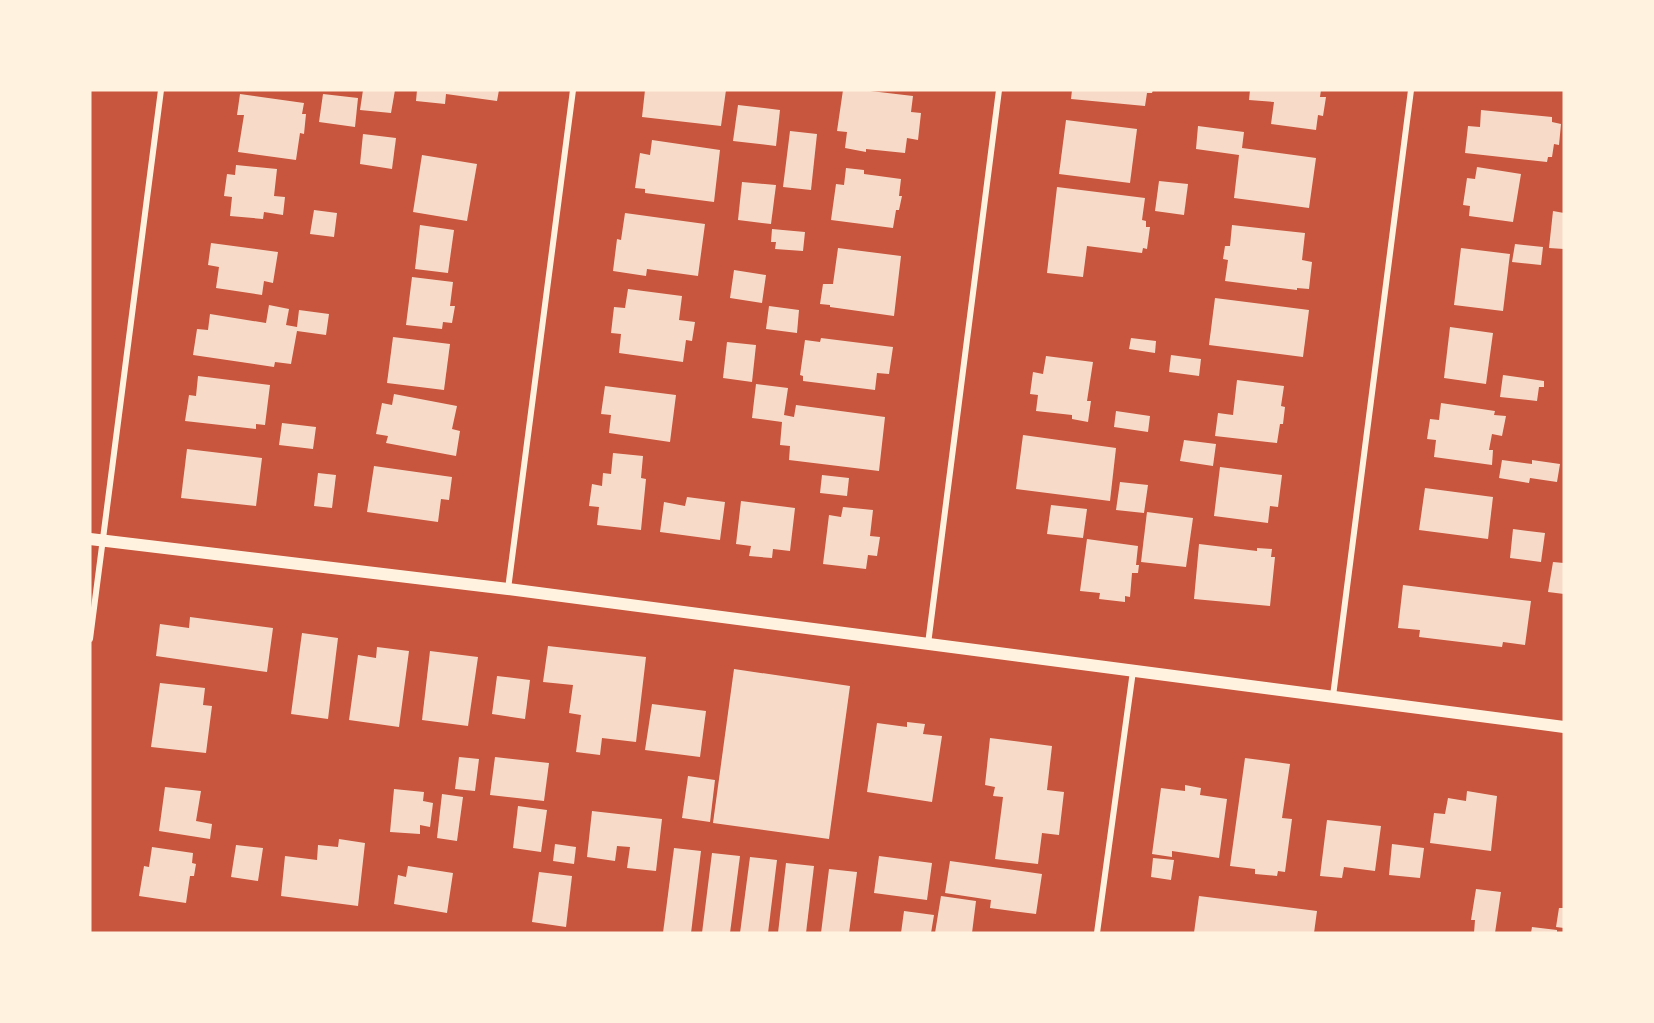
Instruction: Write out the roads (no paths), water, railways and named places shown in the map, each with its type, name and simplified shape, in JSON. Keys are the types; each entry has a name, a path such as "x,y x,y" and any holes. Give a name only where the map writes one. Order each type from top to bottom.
{"main road":[{"path":"96,540 508,589 1564,728"}],"street":[{"path":"90,639 96,540 161,90"},
{"path":"508,589 573,90"},
{"path":"928,644 999,90"},
{"path":"1333,698 1411,90"},
{"path":"1097,933 1133,671"}]}
